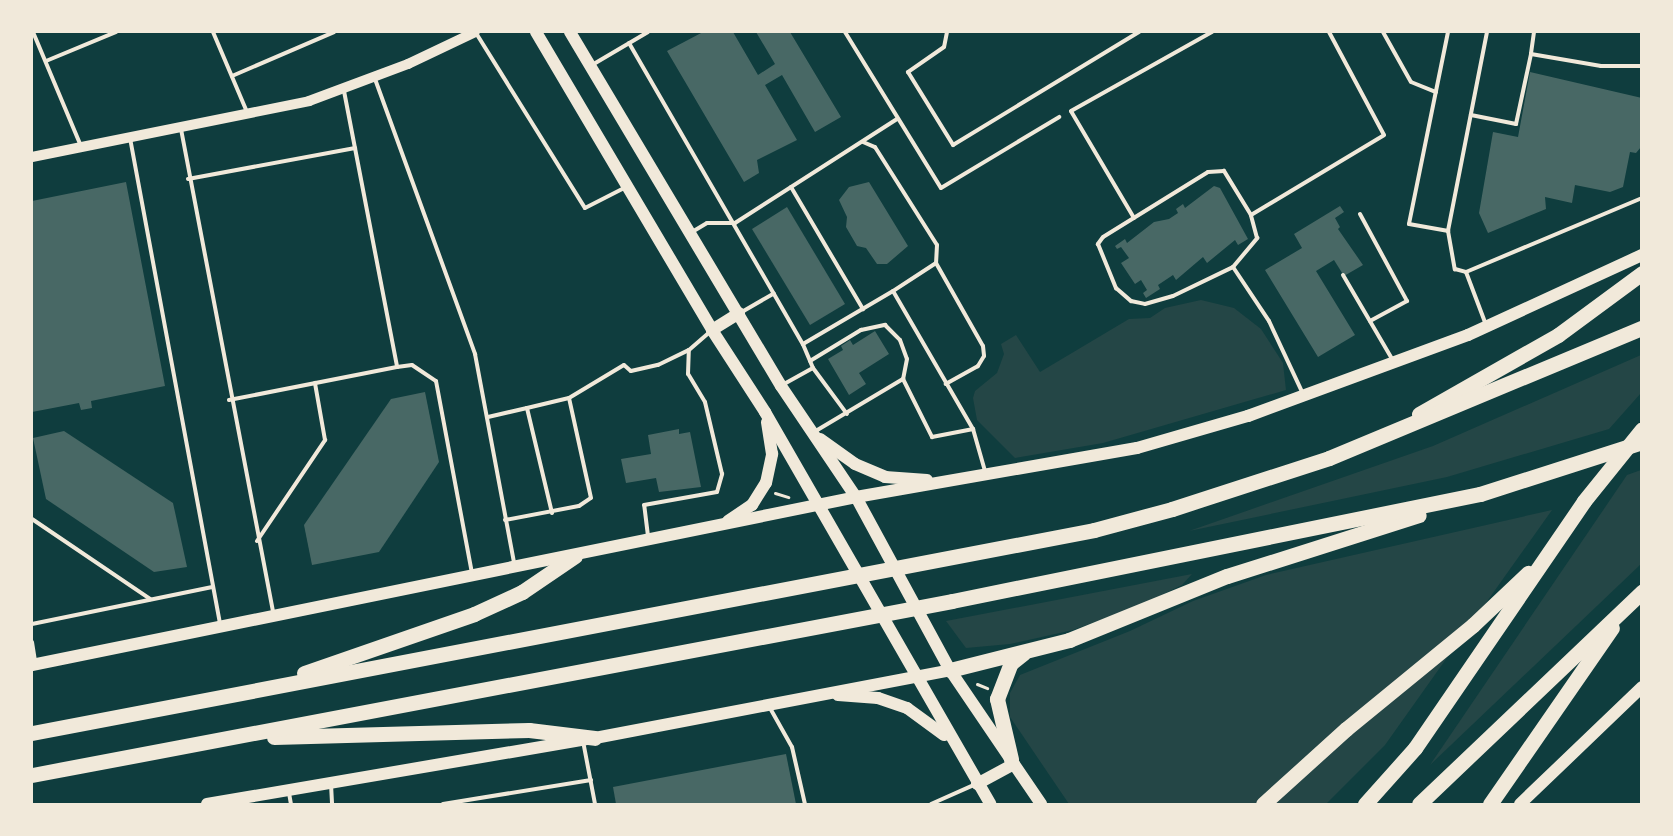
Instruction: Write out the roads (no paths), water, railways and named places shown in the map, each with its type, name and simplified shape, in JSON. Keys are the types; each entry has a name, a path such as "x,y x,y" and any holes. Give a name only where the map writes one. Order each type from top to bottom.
{"highway":[{"path":"1366,445 1558,335 1641,273"},
{"path":"32,733 932,563 1172,509 1366,445 1641,328"},
{"path":"1365,804 1415,748 1455,694 1556,542 1641,429"},
{"path":"950,670 1025,653 1117,624 1238,573 1480,494 1550,474 1641,442"},
{"path":"32,775 835,624 1480,494"},
{"path":"1263,804 1346,729 1473,625 1556,542"},
{"path":"243,692 474,614 522,592 575,556"},
{"path":"1419,804 1641,592"},
{"path":"1490,804 1628,605"},
{"path":"1012,761 998,699 1011,663 1025,653"},
{"path":"223,738 529,730 589,739"}],"main road":[{"path":"536,32 712,330 765,412 915,677 990,804"},
{"path":"570,32 781,386 856,497 950,670 1041,804"},
{"path":"34,665 856,497 1137,448 1207,429 1394,363 1486,326 1641,255"},
{"path":"712,330 740,314"},
{"path":"724,524 752,505 766,483 772,454 765,412"},
{"path":"814,435 855,464 885,477 958,480"},
{"path":"207,804 589,739 815,693 950,670"},
{"path":"1520,804 1641,687"},
{"path":"815,693 878,698 907,708 957,749"},
{"path":"977,784 1012,761"}],"street":[{"path":"32,157 248,115 344,91 475,32"}],"lane":[{"path":"33,32 81,147"},
{"path":"46,62 116,32"},
{"path":"213,32 248,115"},
{"path":"232,76 334,32"},
{"path":"475,32 585,208 627,186"},
{"path":"590,66 648,32"},
{"path":"845,32 941,188 1059,117"},
{"path":"947,32 944,47 908,72 953,145 1139,32"},
{"path":"1134,218 1071,111 1212,32"},
{"path":"1251,215 1384,135 1329,32"},
{"path":"1383,32 1411,82 1436,92"},
{"path":"1448,32 1409,224 1448,231"},
{"path":"1487,32 1448,231 1455,269 1466,272 1641,198"},
{"path":"1471,115 1516,124 1534,32"},
{"path":"629,43 735,223 803,344 813,368 847,414"},
{"path":"1531,54 1601,66 1641,66"},
{"path":"375,78 475,354 515,568"},
{"path":"344,91 397,368"},
{"path":"691,233 708,224 735,223 897,119"},
{"path":"181,128 188,179 229,400 273,616"},
{"path":"130,138 220,627"},
{"path":"862,141 875,147 937,245 936,263 983,346 984,356 978,366 946,384"},
{"path":"188,179 355,148"},
{"path":"1224,171 1251,215 1257,238 1233,267 1173,296 1145,304 1131,301 1116,288 1098,244 1134,218 1208,172 1224,171"},
{"path":"791,187 862,309"},
{"path":"1360,214 1407,301 1370,321"},
{"path":"803,344 936,263"},
{"path":"1233,267 1269,321 1304,396"},
{"path":"1466,272 1486,326"},
{"path":"1343,275 1394,363"},
{"path":"893,291 973,429 987,475"},
{"path":"740,314 774,293"},
{"path":"810,361 861,330 885,326 900,339 907,359 903,379 932,437 973,429"},
{"path":"488,417 569,398 624,365 631,371 658,365 689,350 712,330"},
{"path":"648,540 644,505 717,492 722,474 705,402 688,374 689,350"},
{"path":"229,400 412,365 436,381 473,576"},
{"path":"781,386 813,368"},
{"path":"814,435 903,379"},
{"path":"256,541 326,440 315,383"},
{"path":"505,520 552,513 579,506 591,498 569,398"},
{"path":"527,408 552,513"},
{"path":"32,519 151,599"},
{"path":"32,624 212,587"},
{"path":"32,642 34,665"},
{"path":"767,703 792,747 805,804"},
{"path":"589,739 595,804"},
{"path":"443,804 591,780"},
{"path":"331,783 332,804"},
{"path":"932,804 977,784"},
{"path":"288,789 291,804"}]}
